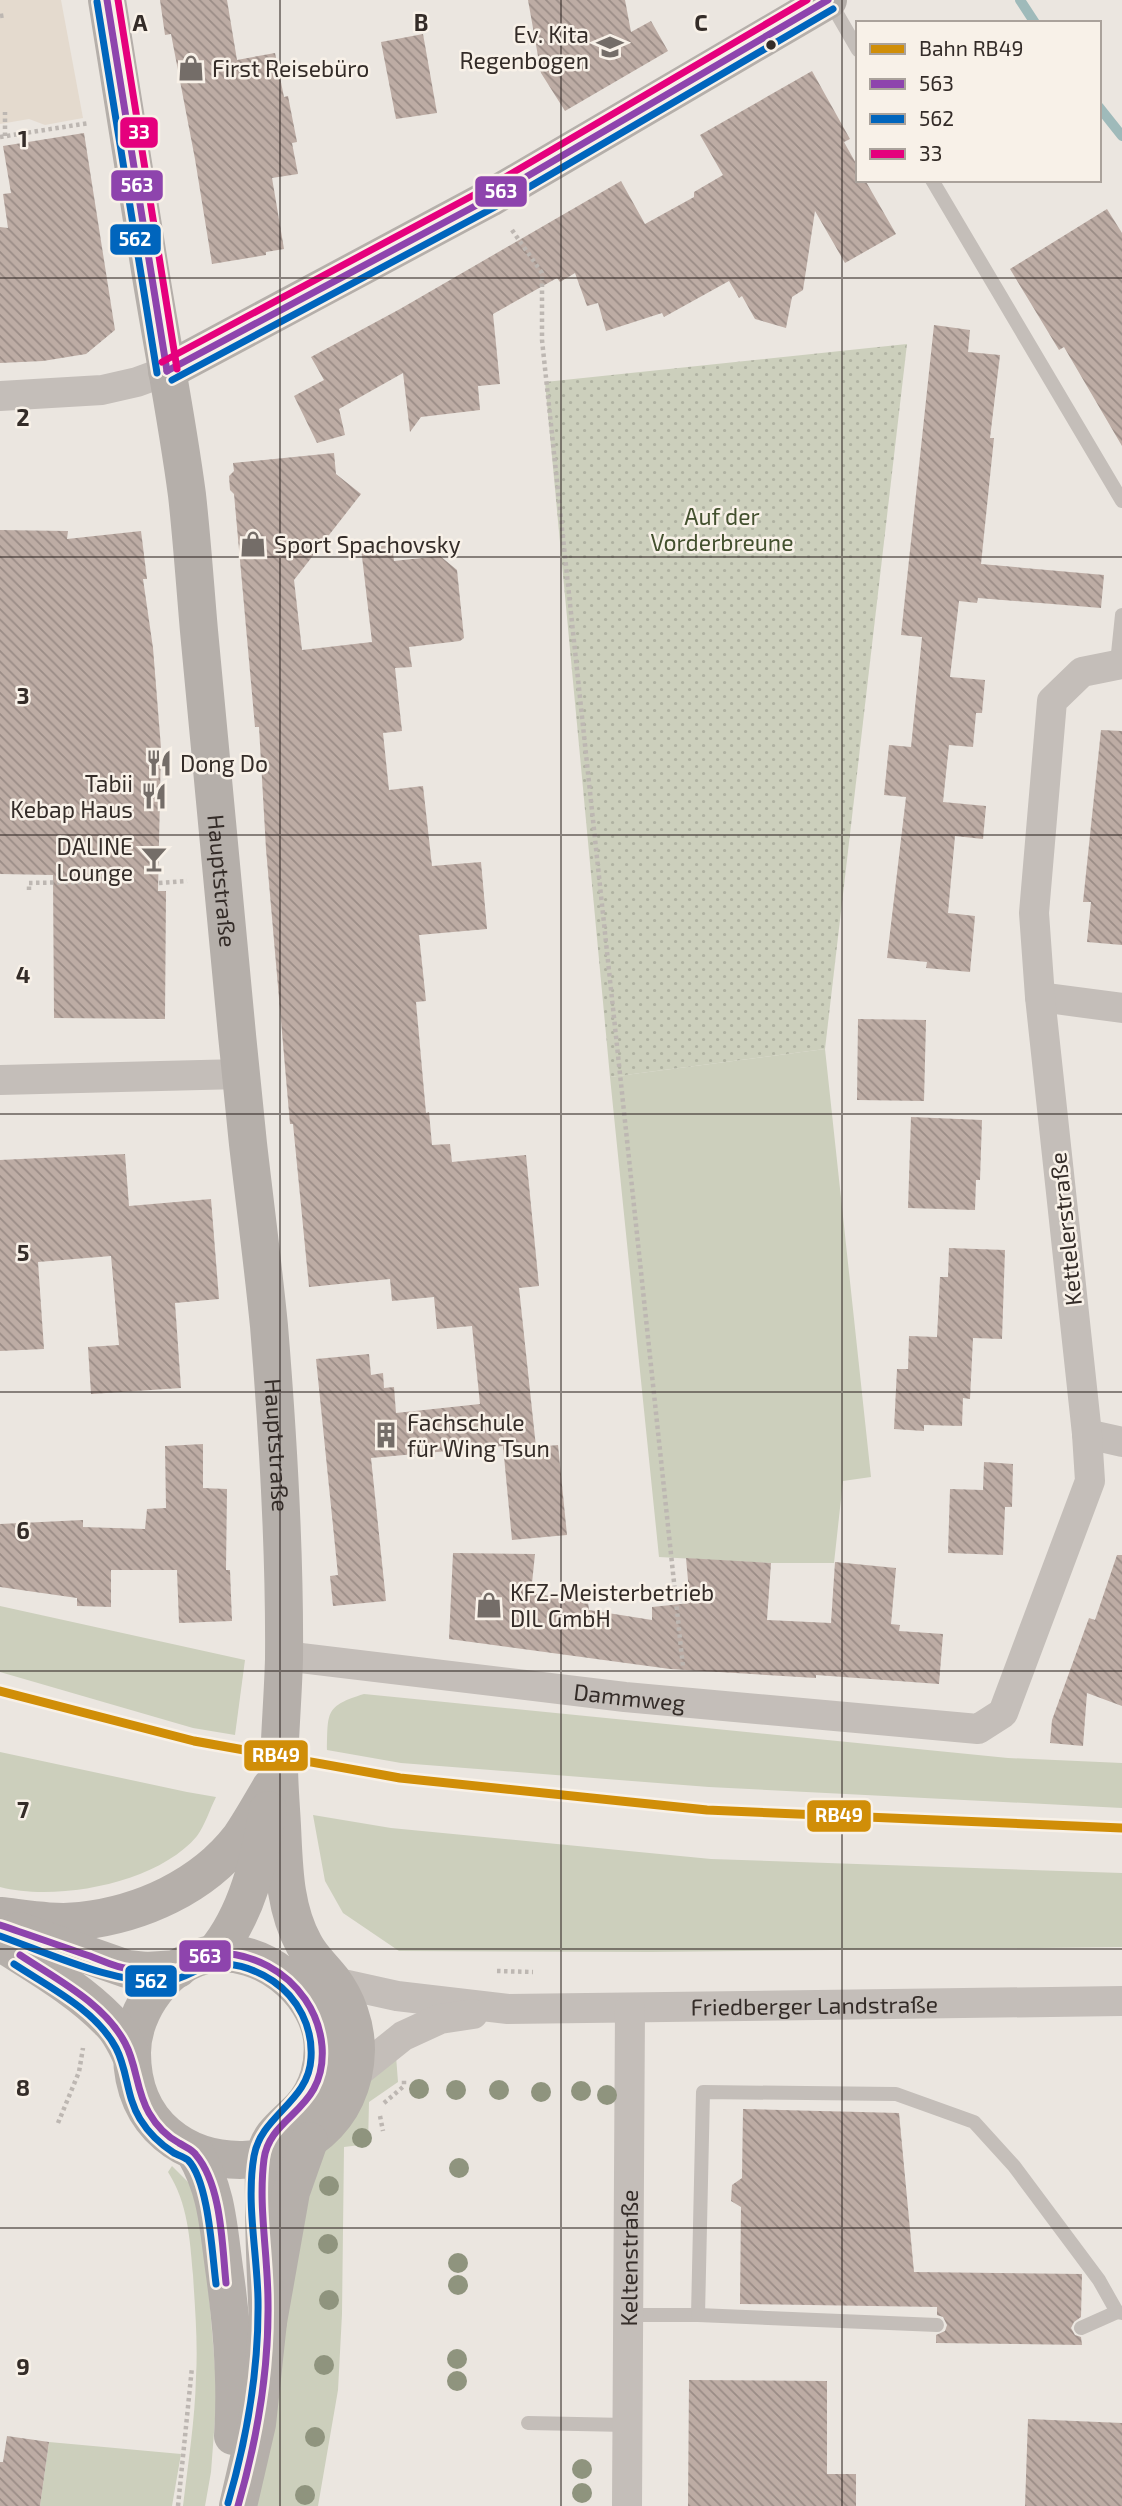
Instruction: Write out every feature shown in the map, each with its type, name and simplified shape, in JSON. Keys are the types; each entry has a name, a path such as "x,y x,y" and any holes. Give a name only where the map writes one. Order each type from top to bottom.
{"main road":[{"name":"Hauptstraße","path":"107,0 186,489 241,1074 269,1326 281,1516 284,1656 275,1777 262,1845 248,1893 236,1923 214,1954"},
{"path":"167,371 489,198 829,0"},
{"name":"Hauptstraße","path":"275,1777 287,1899 300,1937 309,1953 334,1982"},
{"path":"0,1916 49,1922 80,1921 112,1915 168,1897 206,1873 239,1839 275,1777"},
{"path":"0,1925 127,1969 178,1969"},
{"path":"0,1942 78,1995 110,2022 132,2058 140,2096 149,2114 162,2130 195,2153 219,2160 264,2159 264,2247 268,2322"},
{"path":"132,2058 139,2017 149,1998 162,1982 178,1969 214,1954"},
{"name":"Friedberger Landstraße","path":"214,1954 242,1957 276,1969 296,1986 308,2003 323,2041 322,2065 314,2091 304,2105 275,2132 264,2159"},
{"name":"Friedberger Landstraße","path":"264,2159 309,2141 324,2129 346,2096 356,2057 355,2037 344,1999 334,1982"},
{"path":"238,2506 257,2424 268,2322 291,2192 309,2141"},
{"path":"195,2153 208,2176 215,2202 232,2327 235,2377 230,2506"}],"street":[{"path":"0,397 102,390 137,382 167,371"},
{"name":"Kettelerstraße","path":"978,1729 1003,1713 1090,1481 1040,997 1034,913 1052,701 1082,672 1120,664"},
{"path":"1040,997 1122,1008"},
{"path":"0,1080 241,1074"},
{"path":"1087,1434 1122,1442"},
{"name":"Dammweg","path":"284,1656 687,1702 978,1729"},
{"name":"Friedberger Landstraße","path":"276,1969 397,1996 508,2009 1122,2001"},
{"name":"Friedberger Landstraße","path":"352,2076 403,2036 440,2019 508,2009"},
{"name":"Keltenstraße","path":"627,2506 630,2009"}],"lane":[{"path":"829,0 856,47"},
{"path":"933,182 1122,501"},
{"path":"1120,664 1122,615"},
{"path":"698,2315 703,2092 896,2094 974,2122 1014,2166 1099,2280 1119,2312 1081,2328"},
{"path":"629,2315 698,2315 937,2325"},
{"path":"528,2423 627,2425"}],"path":[{"path":"5,112 2,136 85,124 124,114"},
{"path":"489,198 542,273 542,340 687,1702"},
{"path":"29,890 29,883 83,882"},
{"path":"58,2123 79,2072 83,2047"},
{"path":"178,2506 192,2364"}],"green space":[{"name":"Auf der Vorderbreune","path":"907,344 825,1049 610,1077 545,382"},
{"path":"825,1049 871,1477 843,1481 834,1563 771,1563 659,1557 610,1077"},
{"path":"0,1606 245,1660 235,1735 193,1728 0,1672"},
{"path":"364,1694 1008,1758 1122,1763 1122,1808 709,1787 401,1763 327,1750 331,1712 342,1702"},
{"path":"0,1752 216,1797 197,1836 180,1852 133,1877 77,1890 23,1891 0,1887"},
{"path":"313,1815 391,1828 711,1859 1122,1873 1122,1947 651,1952 399,1951 343,1913 325,1881"},
{"path":"396,2056 398,2082 369,2102 368,2144 344,2147 342,2314 338,2390 318,2506 257,2506 299,2195 309,2165 373,2073"},
{"path":"172,2166 190,2184 200,2211 207,2270 217,2392 211,2472 205,2506 183,2506 197,2364 189,2235 180,2196 168,2172"},
{"path":"49,2442 181,2454 172,2506 40,2506"}],"shaded area":[{"path":"0,0 61,0 83,118 45,125 29,119 0,124"}],"building":[{"path":"160,0 227,0 237,60 275,53 284,97 288,96 297,142 292,143 298,174 272,178 284,249 266,252 266,255 212,264 171,34 165,35"},
{"name":"Ev. Kita Regenbogen","path":"528,0 625,0 631,32 651,21 668,51 565,111 541,73"},
{"path":"423,34 437,113 396,119 381,42"},
{"path":"812,71 850,139 844,142 856,163 856,182 866,182 896,234 845,263 815,211 803,290 792,297 786,328 755,319 742,296 739,298 729,281 664,317 662,313 606,331 598,303 587,306 575,273 560,282 557,278 493,314 500,384 478,386 480,410 421,417 410,432 403,373 339,409 345,435 317,443 294,396 324,380 311,357 400,309 621,181 645,224 694,197 694,192 723,175 700,135"},
{"path":"84,133 115,330 86,354 43,361 0,363 0,227 8,228 3,194 11,193 3,146"},
{"path":"1107,209 1122,233 1122,446 1064,347 1059,350 1010,269"},
{"path":"934,325 970,330 968,352 1000,355 990,438 994,438 981,564 1104,575 1101,608 978,598 977,603 959,601 950,677 985,680 982,713 976,713 973,747 949,745 943,802 986,806 983,839 955,836 948,913 975,916 970,972 926,968 927,962 887,958 906,797 884,795 889,745 911,747 922,637 901,635"},
{"path":"334,453 336,474 361,494 294,580 302,650 372,642 361,548 392,545 394,561 440,556 457,570 464,638 460,641 409,647 412,667 395,668 402,731 383,733 389,790 423,786 432,866 481,862 487,929 419,935 426,1001 416,1002 426,1113 429,1112 432,1145 450,1144 452,1162 526,1155 539,1286 519,1288 536,1447 558,1445 567,1535 512,1540 503,1446 371,1458 386,1601 333,1606 330,1576 338,1575 316,1359 369,1354 371,1375 383,1373 384,1388 394,1387 396,1413 480,1404 472,1326 437,1329 434,1297 392,1301 390,1279 309,1287 293,1124 290,1124 266,849 259,727 255,727 234,494 230,490 229,476 234,471 233,463"},
{"path":"0,530 68,531 67,539 141,531 147,579 143,579 153,648 161,748 158,891 166,891 165,1019 54,1018 53,875 0,874"},
{"path":"1101,730 1122,731 1122,945 1087,942 1091,902 1083,902"},
{"path":"858,1019 926,1020 924,1101 857,1100"},
{"path":"911,1117 982,1120 980,1180 976,1180 975,1210 908,1208"},
{"path":"125,1154 129,1206 211,1199 219,1299 175,1303 181,1388 91,1394 88,1347 119,1345 111,1256 38,1262 44,1349 0,1351 0,1160"},
{"path":"949,1248 1005,1250 1002,1339 973,1338 970,1399 963,1398 962,1426 924,1425 924,1431 894,1429 897,1369 908,1369 909,1336 937,1337 940,1277 948,1277"},
{"path":"203,1444 203,1488 227,1489 226,1570 230,1570 232,1621 179,1623 177,1570 111,1570 111,1607 77,1606 77,1598 0,1587 0,1524 83,1520 83,1527 145,1529 147,1509 166,1508 165,1446"},
{"path":"984,1462 1013,1464 1012,1507 1005,1507 1003,1555 948,1553 950,1489 983,1490"},
{"path":"453,1553 535,1554 531,1593 588,1602 589,1610 652,1620 652,1607 690,1603 686,1558 771,1563 767,1620 831,1623 835,1562 896,1568 891,1624 900,1625 899,1631 943,1634 939,1684 816,1675 816,1678 670,1669 449,1639"},
{"path":"1117,1555 1122,1555 1122,1706 1087,1693 1083,1746 1050,1743 1052,1720 1089,1618 1095,1620"},
{"path":"743,2109 899,2113 914,2272 1082,2274 1081,2317 1071,2328 1075,2335 1081,2337 1082,2345 936,2343 936,2335 945,2331 947,2325 943,2317 937,2315 937,2307 740,2304 741,2207 731,2201 732,2185 742,2178"},
{"path":"689,2380 827,2381 827,2474 856,2474 856,2506 688,2506"},
{"path":"1028,2419 1122,2423 1122,2506 1025,2506"},
{"path":"7,2436 49,2442 40,2506 0,2506 0,2462 3,2462"}],"waterway":[{"path":"1020,0 1034,21"},
{"path":"1101,110 1122,136"}],"rail line":[{"name":"RB49","path":"0,1691 194,1741 400,1778 707,1810 1122,1828"}],"transit line":[{"name":"563","path":"107,0 167,371"},
{"name":"33","path":"118,0 177,369"},
{"name":"33","path":"162,362 485,189 807,0"},
{"name":"563","path":"167,371 490,198 828,0"},
{"name":"562","path":"97,2 157,373"},
{"name":"562","path":"172,380 495,207 833,9"},
{"name":"563","path":"0,1925 130,1969 178,1969 202,1957 218,1954 253,1959 289,1980 305,1999 317,2021 322,2046 321,2068 316,2085 276,2132 268,2144 264,2159 262,2195 268,2328 256,2431 238,2506"},
{"name":"562","path":"0,1936 83,1967 148,1981 173,1980 215,1964 241,1966 266,1977 282,1988 302,2014 311,2046 308,2073 294,2098 258,2142 254,2156 251,2191 258,2325 246,2428 228,2503"},
{"name":"563","path":"20,1955 78,1993 105,2016 129,2051 141,2096 152,2117 166,2134 194,2153 205,2168 216,2199 226,2283"},
{"name":"562","path":"14,1964 71,2000 97,2022 116,2048 135,2110 143,2124 164,2146 188,2160 195,2170 205,2201 216,2284"}],"place":[{"name":"Ev. Kita Regenbogen","path":"610,47"},
{"name":"First Reisebüro","path":"191,68"},
{"name":"Sport Spachovsky","path":"253,544"},
{"name":"Dong Do","path":"159,763"},
{"name":"Tabii Kebap Haus","path":"154,796"},
{"name":"DALINE Lounge","path":"154,859"},
{"name":"Fachschule für Wing Tsun","path":"386,1435"},
{"name":"KFZ-Meisterbetrieb DIL GmbH","path":"489,1605"}]}
